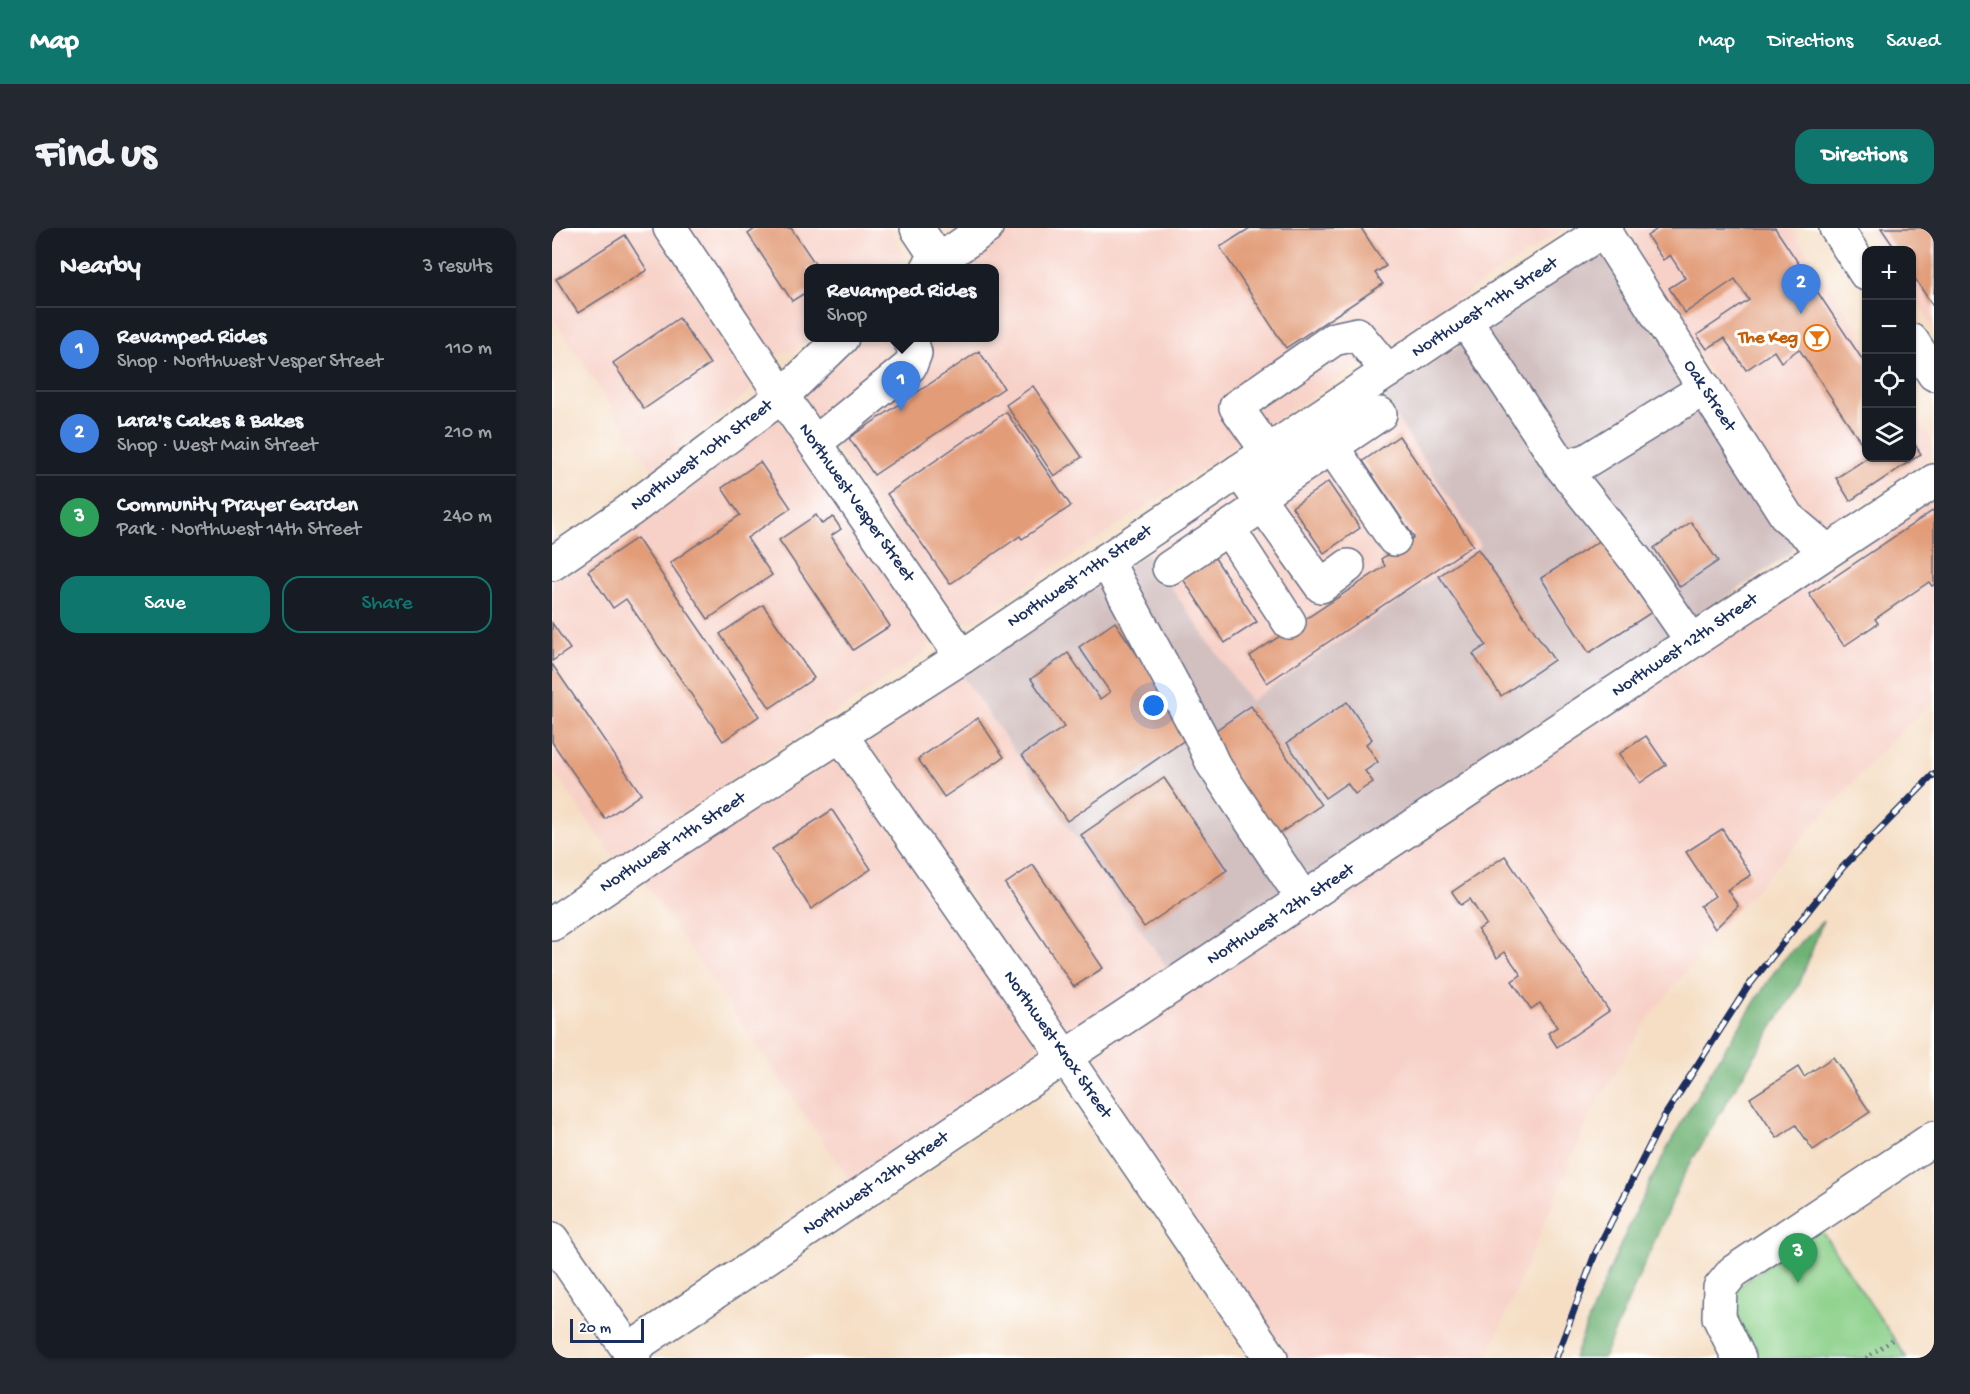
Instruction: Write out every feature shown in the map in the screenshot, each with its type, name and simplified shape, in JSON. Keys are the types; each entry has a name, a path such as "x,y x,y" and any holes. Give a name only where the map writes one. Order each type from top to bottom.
{"street":[{"name":"Northwest Vesper Street","path":"670,228 782,396 962,657"},
{"path":"917,228 933,264"},
{"path":"934,264 986,228"},
{"path":"1836,228 1862,268"},
{"name":"Northwest 11th Street","path":"552,924 666,847 962,657 1106,560 1254,490 1268,452 1605,229"},
{"name":"Oak Street","path":"1605,229 1787,516 1827,551"},
{"path":"1465,320 1562,468 1639,564 1692,641"},
{"path":"1268,452 1236,407 1334,339 1357,334 1388,371"},
{"name":"Northwest 10th Street","path":"552,564 629,511 782,396 838,342"},
{"path":"815,443 910,366 915,353 911,342"},
{"path":"1916,348 1934,374"},
{"path":"1562,468 1586,461 1705,388"},
{"path":"1169,568 1228,528 1254,490 1332,447 1380,414"},
{"path":"1332,447 1394,539"},
{"name":"Northwest 12th Street","path":"632,1354 1065,1057 1934,481"},
{"path":"1254,490 1321,586 1348,566"},
{"path":"1228,528 1282,612 1314,576"},
{"path":"1106,560 1200,735 1213,764 1304,900"},
{"name":"Northwest Knox Street","path":"840,734 1271,1358"},
{"path":"1739,1358 1719,1317 1720,1288 1732,1272 1934,1138"},
{"path":"552,1239 632,1354"}],"path":[{"path":"1866,1358 1894,1339"}],"shaded area":[{"path":"552,228 654,228 750,377 751,386 748,393 653,471 552,316"},
{"path":"687,228 888,228 906,257 897,264 804,264 805,342 795,350 778,355 771,352"},
{"path":"1014,228 1565,228 974,621 959,622 952,617 806,404 807,390 861,342 999,342 999,264 961,264"},
{"path":"1638,228 1791,228 1862,336 1862,462 1916,462 1916,416 1931,439 1932,449 1928,459 1828,528 1823,529 1808,521 1627,245 1629,237"},
{"path":"1867,228 1934,228 1934,328 1916,300 1916,246 1879,246"},
{"path":"1604,256 1794,538 1792,551 1171,973 962,676 1147,553 1250,701 1481,546 1382,396 1592,257"},
{"path":"1382,396 1481,546 1250,701 1147,553"},
{"path":"771,419 781,423 928,635 929,646 924,654 614,858 552,769 552,578"},
{"path":"1934,499 1934,699 1880,752 1717,932 1646,1022 1591,1113 1487,1358 1291,1358 1093,1072 1091,1062 1097,1051"},
{"path":"962,676 1171,973 1077,1032 1062,1028 869,748 874,735"},
{"path":"830,761 844,769 865,793 1035,1039 1038,1048 1032,1057 851,1182 642,879"}],"green space":[{"path":"1823,921 1799,985 1684,1174 1603,1358 1574,1358 1628,1228 1692,1104 1765,985 1791,952"},
{"path":"1819,1227 1907,1358 1752,1358 1737,1336 1732,1292"}],"building":[{"path":"756,228 791,228 815,264 804,264 804,294 792,301 748,234"},
{"path":"1250,228 1361,228 1386,266 1375,273 1383,284 1286,348 1220,247"},
{"path":"1659,228 1775,228 1862,359 1862,444 1799,349 1781,362 1774,351 1746,370 1724,338 1707,349 1697,335 1749,300 1735,279 1685,313 1669,288 1685,278 1670,255 1663,260 1647,236"},
{"path":"1881,228 1934,228 1934,308 1916,280 1916,246 1893,246"},
{"path":"625,235 647,270 578,313 556,279"},
{"path":"679,318 710,364 644,409 613,363"},
{"path":"979,351 1004,388 874,475 849,438"},
{"path":"1033,386 1082,457 1054,476 1006,405"},
{"path":"1006,412 1071,506 1022,539 1020,536 950,584 887,494"},
{"path":"1399,436 1473,545 1267,683 1250,656 1385,566 1381,559 1414,537 1363,461"},
{"path":"1916,446 1921,454 1916,457"},
{"path":"1862,461 1909,462 1850,501 1836,478"},
{"path":"760,462 791,508 747,538 772,575 708,619 670,563 740,515 722,488"},
{"path":"1328,482 1360,528 1324,553 1292,507"},
{"path":"1934,510 1934,585 1932,586 1929,582 1875,619 1878,623 1844,646 1809,594"},
{"path":"816,515 822,524 833,517 841,529 831,536 890,626 853,650 779,540"},
{"path":"1691,522 1718,561 1680,587 1654,548"},
{"path":"637,538 759,716 723,741 626,599 613,608 588,571"},
{"path":"1604,538 1652,612 1589,653 1541,578"},
{"path":"1478,549 1554,660 1501,696 1473,654 1486,645 1439,576"},
{"path":"1213,555 1257,622 1225,643 1181,576"},
{"path":"763,605 814,678 770,708 720,634"},
{"path":"1115,622 1192,735 1067,821 1022,755 1064,727 1031,679 1068,653 1100,699 1110,692 1079,647"},
{"path":"552,623 570,649 552,661"},
{"path":"552,664 641,794 605,819 552,742"},
{"path":"1347,702 1372,739 1366,744 1378,762 1365,771 1373,782 1355,794 1347,783 1325,798 1287,743"},
{"path":"1251,706 1321,805 1276,836 1206,737"},
{"path":"978,718 1004,757 944,797 918,759"},
{"path":"1646,736 1666,765 1640,783 1619,754"},
{"path":"1164,778 1227,870 1144,927 1081,835"},
{"path":"832,810 871,869 811,909 772,849"},
{"path":"1722,829 1751,875 1727,890 1738,906 1715,929 1700,906 1715,896 1686,852"},
{"path":"1505,856 1609,1011 1557,1047 1548,1033 1557,1027 1540,1003 1531,1009 1512,981 1521,975 1505,952 1497,958 1478,930 1486,924 1470,899 1461,905 1452,892"},
{"path":"1033,865 1103,968 1074,987 1005,884"},
{"path":"1833,1057 1870,1112 1813,1150 1796,1125 1777,1138 1750,1098 1798,1067 1804,1077"}],"railway":[{"path":"1556,1358 1595,1254 1664,1117 1747,988 1843,867 1934,774"}],"place":[{"name":"Lara's Cakes & Bakes","path":"1801,314"},
{"name":"The Keg","path":"1817,338"},
{"name":"Revamped Rides","path":"901,411"},
{"name":"Community Prayer Garden","path":"1798,1283"}]}
